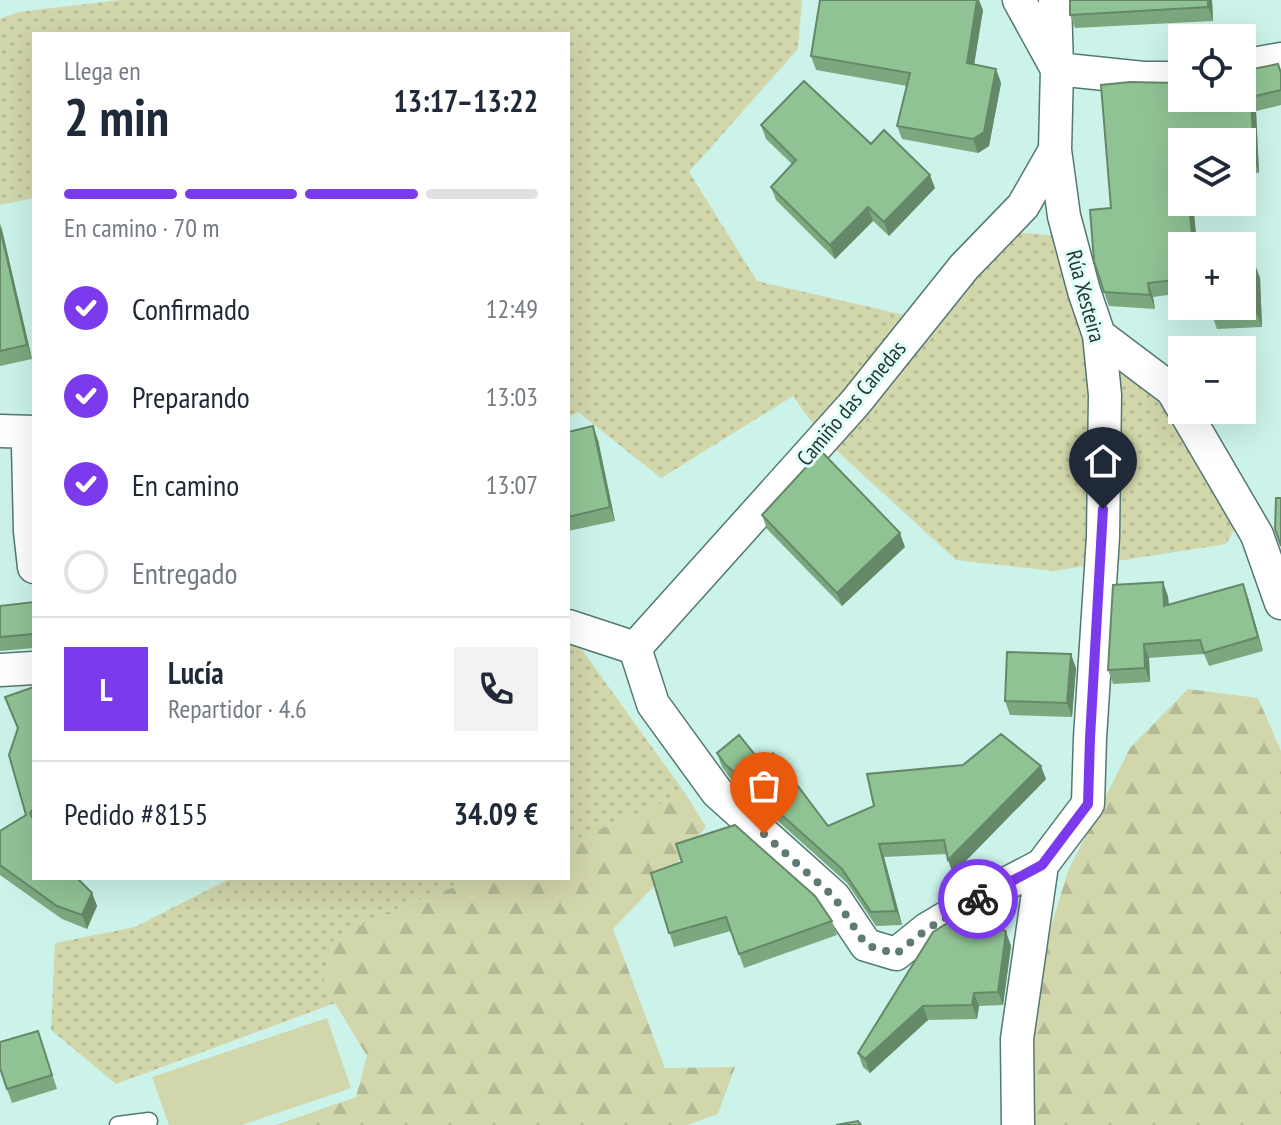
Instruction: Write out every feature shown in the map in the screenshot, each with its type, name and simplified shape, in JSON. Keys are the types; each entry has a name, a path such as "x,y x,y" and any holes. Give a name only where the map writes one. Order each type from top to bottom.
{"street":[{"path":"1019,0 1057,69 1168,78"},
{"name":"Rúa Xesteira","path":"1042,865 1088,804 1103,537 1105,395 1099,335 1064,216 1055,150 1055,0"},
{"path":"1256,63 1281,59"},
{"name":"Camiño das Canedas","path":"635,648 855,403 964,267 1023,206 1055,150"},
{"path":"1099,335 1168,387"},
{"path":"1192,424 1257,535 1281,603"},
{"path":"0,431 32,434"},
{"path":"32,438 28,446 32,549"},
{"path":"570,627 635,648 653,704 717,792 834,897 866,945 896,954 927,929 1042,865"},
{"path":"0,670 32,668"},
{"path":"1018,1125 1017,1039 1042,865"}],"lane":[{"path":"118,1125 149,1121"}],"green space":[{"path":"121,0 802,0 798,49 689,172 757,281 922,319 1015,232 1058,236 1083,305 1168,386 1168,424 1192,424 1244,513 1226,544 1054,571 956,560 823,438 793,396 661,478 578,412 570,416 570,32 32,32 32,198 0,205 0,19 18,12"},
{"path":"570,645 582,650 685,793 570,842"},
{"path":"1188,689 1258,698 1281,751 1281,1125 1018,1125 1017,1039 1068,871 1130,748"},
{"path":"685,793 706,827 681,858 613,929 665,1068 735,1067 718,1114 687,1125 276,1125 356,1097 367,1056 324,980 333,941 378,916 472,880 570,880 570,842"},
{"path":"227,880 472,880 391,911 333,941 324,979 335,1003 116,1084 51,1030 55,943 135,927"},
{"path":"327,1018 351,1088 242,1125 169,1125 152,1077"}],"building":[{"path":"820,0 977,0 967,63 996,69 984,132 973,139 897,126 910,73 811,56"},
{"path":"1070,0 1208,0 1208,7 1070,15"},
{"path":"1278,64 1281,90 1256,96 1256,68"},
{"path":"804,81 871,144 884,130 930,175 884,222 868,207 830,245 771,187 796,160 761,125"},
{"path":"1168,83 1168,112 1252,112 1252,128 1168,128 1168,216 1190,216 1192,232 1168,232 1168,281 1148,283 1150,295 1104,292 1094,261 1090,210 1111,208 1101,85"},
{"path":"0,228 27,345 0,351"},
{"path":"593,426 610,507 570,517 570,432"},
{"path":"821,451 900,533 837,593 762,515"},
{"path":"1276,498 1281,498 1281,546 1275,529"},
{"path":"1163,582 1164,606 1243,584 1258,637 1204,653 1200,640 1144,644 1145,668 1108,670 1113,585"},
{"path":"32,602 32,634 0,637 0,606"},
{"path":"1007,652 1071,654 1067,703 1005,701"},
{"path":"32,688 32,880 79,880 92,893 82,915 57,906 0,865 0,831 26,815 9,755 18,728 5,697"},
{"path":"1001,734 1041,766 948,860 944,840 879,844 896,911 871,912 842,869 726,765 717,753 739,735 763,765 773,753 828,826 874,806 867,774 963,765"},
{"path":"735,825 815,896 832,921 739,954 726,917 669,933 651,873 682,862 676,844"},
{"path":"975,906 1006,932 998,992 974,993 972,1005 923,1006 865,1059 858,1053 933,932"},
{"path":"38,1031 52,1075 7,1089 0,1068 0,1042"},
{"path":"858,1121 861,1125 836,1125"}],"way so far":[{"path":"764,834 834,897 866,945 896,954 927,929 978,899"}],"route":[{"path":"978,899 1042,865 1088,804 1103,509"}]}
